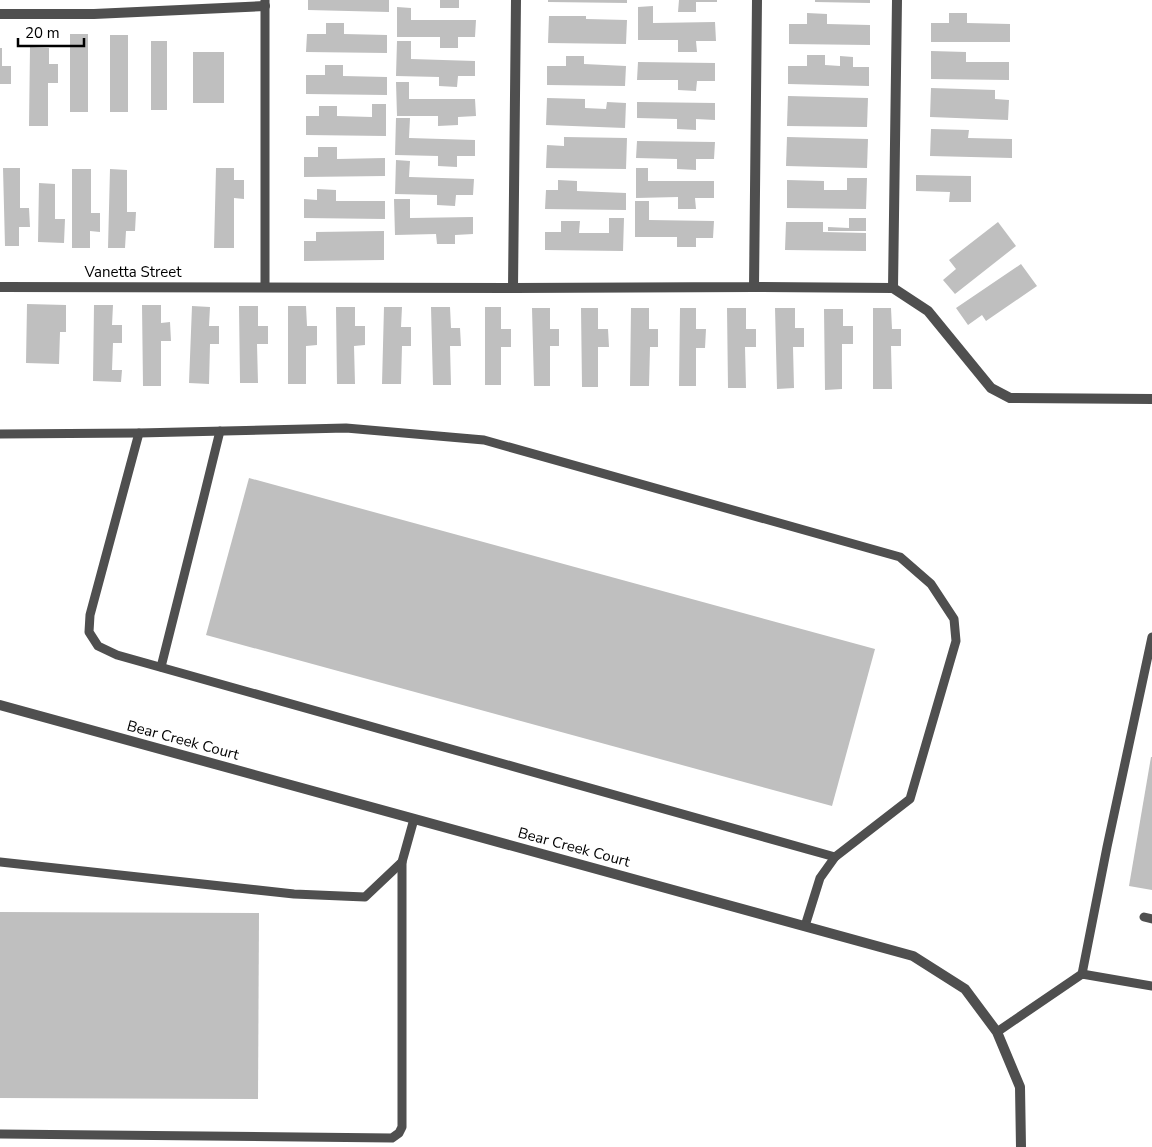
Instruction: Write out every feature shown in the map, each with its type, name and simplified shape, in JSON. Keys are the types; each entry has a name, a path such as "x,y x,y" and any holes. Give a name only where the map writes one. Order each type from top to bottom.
{"street":[{"path":"513,288 516,0"},
{"path":"754,288 757,0"},
{"path":"897,0 893,288 928,311 991,388 1010,398 1152,399"},
{"path":"0,14 94,14 265,3"},
{"name":"Vanetta Street","path":"0,287 893,288"},
{"name":"Bear Creek Court","path":"0,706 913,956 965,989 997,1032 1020,1087 1021,1147"}],"lane":[{"path":"265,3 265,288"},
{"path":"0,434 346,428 484,440 900,557 931,584 954,619 956,641 910,798 835,857 820,878 805,926"},
{"path":"161,667 220,431"},
{"path":"139,433 90,615 90,632 98,646 117,655 835,857"},
{"path":"997,1032 1082,974 1152,637"},
{"path":"0,1134 392,1138 402,1127 402,862 414,819"},
{"path":"0,862 294,894 365,898 402,862"},
{"path":"1082,974 1152,986"}],"building":[{"path":"308,0 389,0 389,12 308,10"},
{"path":"440,0 459,0 459,8 440,8"},
{"path":"548,0 627,0 627,3 548,2"},
{"path":"679,0 717,0 717,2 696,2 696,12 678,12"},
{"path":"815,0 870,0 870,3 815,2"},
{"path":"653,6 653,23 715,22 716,41 696,41 697,52 678,52 678,40 638,40 638,7"},
{"path":"397,7 411,8 411,20 476,20 475,37 458,37 458,48 440,48 440,37 397,37"},
{"path":"807,13 827,14 827,24 870,25 870,45 789,44 789,24 807,24"},
{"path":"949,13 967,13 967,23 1010,24 1010,42 931,42 931,23 949,23"},
{"path":"549,16 586,16 586,19 627,20 626,44 548,43"},
{"path":"326,23 344,23 344,34 387,35 387,53 306,52 307,34 326,34"},
{"path":"70,34 88,34 88,112 70,112"},
{"path":"110,35 128,35 128,112 110,112"},
{"path":"151,41 167,41 167,110 151,110"},
{"path":"397,41 411,41 411,59 475,61 475,76 458,76 457,87 439,86 439,77 396,76"},
{"path":"30,47 49,48 49,64 58,64 58,83 48,83 48,126 29,126"},
{"path":"0,48 2,48 2,66 11,66 11,84 0,84"},
{"path":"931,51 966,52 966,62 1009,62 1009,80 931,79"},
{"path":"193,52 224,52 224,103 193,103"},
{"path":"807,55 825,55 825,65 840,66 840,56 853,57 853,67 869,67 869,86 788,84 788,66 807,66"},
{"path":"566,56 584,56 584,64 626,66 625,86 547,85 547,66 566,66"},
{"path":"638,62 715,63 715,81 697,81 696,91 678,90 678,80 637,80"},
{"path":"325,65 343,65 343,76 387,77 387,95 306,94 306,75 325,75"},
{"path":"396,82 409,82 409,99 475,99 476,116 458,117 458,125 438,126 438,116 397,116"},
{"path":"931,88 995,90 995,99 1009,100 1008,120 930,117"},
{"path":"788,96 868,98 867,127 787,126"},
{"path":"547,98 585,99 585,108 606,109 607,102 626,103 625,128 546,125"},
{"path":"637,102 715,103 715,120 696,119 696,130 677,129 677,119 637,118"},
{"path":"372,104 386,104 386,136 306,135 306,116 319,116 319,106 337,106 337,116 372,117"},
{"path":"396,118 410,118 409,138 475,140 475,156 457,156 457,167 438,166 438,156 395,155"},
{"path":"931,129 969,130 968,138 1012,139 1012,158 930,156"},
{"path":"564,137 627,138 626,169 546,168 547,145 564,146"},
{"path":"787,137 868,139 867,168 786,166"},
{"path":"637,141 715,142 714,159 696,159 696,170 677,169 677,159 636,158"},
{"path":"318,147 337,147 337,159 385,158 385,176 304,177 304,157 318,157"},
{"path":"396,160 410,161 409,177 474,179 473,195 456,195 455,206 437,205 437,195 395,194"},
{"path":"3,168 20,168 20,208 29,208 30,227 19,227 19,246 5,246"},
{"path":"216,168 234,168 234,180 244,180 244,199 234,198 234,248 214,248"},
{"path":"636,168 648,168 648,181 714,181 714,198 695,198 696,209 678,209 678,197 636,198"},
{"path":"72,169 91,169 91,213 100,213 100,232 90,231 90,248 72,248"},
{"path":"110,169 127,170 127,212 136,212 135,231 126,231 125,248 108,248"},
{"path":"916,175 971,176 971,202 949,202 950,192 916,191"},
{"path":"847,178 867,178 866,209 787,208 787,180 824,181 824,190 847,190"},
{"path":"558,180 577,181 577,191 626,193 626,210 545,209 546,190 558,190"},
{"path":"39,183 55,184 55,219 65,219 64,243 38,242"},
{"path":"317,189 336,190 336,201 385,201 385,219 304,218 304,199 317,200"},
{"path":"394,199 410,199 410,218 473,217 473,234 455,235 455,244 437,244 436,234 395,235"},
{"path":"635,201 649,201 649,220 714,221 713,238 696,238 696,247 677,247 677,237 635,237"},
{"path":"609,218 624,218 623,251 545,250 545,232 561,232 561,221 580,221 579,233 609,233"},
{"path":"849,218 866,218 866,231 828,231 828,227 849,228"},
{"path":"786,222 823,222 823,232 866,233 866,251 785,250"},
{"path":"998,222 1016,246 955,294 943,280 956,269 949,260"},
{"path":"384,231 384,260 304,261 304,241 316,241 316,232"},
{"path":"1021,264 1037,286 986,321 982,315 968,325 956,308"},
{"path":"27,304 66,305 66,332 60,332 59,364 26,363"},
{"path":"94,305 113,305 112,325 122,325 122,343 113,343 112,370 122,370 121,382 93,381"},
{"path":"142,305 161,305 161,323 170,322 171,341 161,341 161,386 143,386"},
{"path":"192,306 210,307 209,326 219,326 219,344 210,344 209,384 189,383"},
{"path":"239,306 258,306 258,326 268,326 268,344 257,344 258,383 240,383"},
{"path":"288,306 306,306 307,326 317,326 317,345 306,346 306,384 288,384"},
{"path":"336,307 355,307 355,326 365,326 365,345 354,346 355,384 337,384"},
{"path":"384,307 402,307 401,327 411,327 411,346 402,346 401,384 382,384"},
{"path":"431,307 450,307 451,328 460,328 461,346 450,346 451,385 433,385"},
{"path":"485,307 501,307 501,329 511,329 511,347 501,347 501,385 485,385"},
{"path":"532,308 550,308 550,329 559,329 559,346 550,346 550,386 534,386"},
{"path":"581,308 598,308 598,329 608,329 609,347 598,347 598,387 582,387"},
{"path":"631,308 649,308 649,329 658,329 658,347 650,347 649,386 630,386"},
{"path":"680,308 696,308 696,329 706,329 705,348 696,348 696,386 679,386"},
{"path":"727,308 746,308 746,329 756,329 756,347 745,347 746,388 728,388"},
{"path":"775,308 795,308 795,328 804,328 804,347 793,347 794,388 777,389"},
{"path":"873,308 891,308 892,329 901,329 901,346 891,346 892,389 873,389"},
{"path":"824,309 843,309 843,326 853,326 853,344 842,344 842,389 825,390"},
{"path":"249,478 875,649 832,806 206,635"},
{"path":"1152,757 1152,890 1129,886"},
{"path":"0,912 259,913 258,1099 0,1098"}]}
